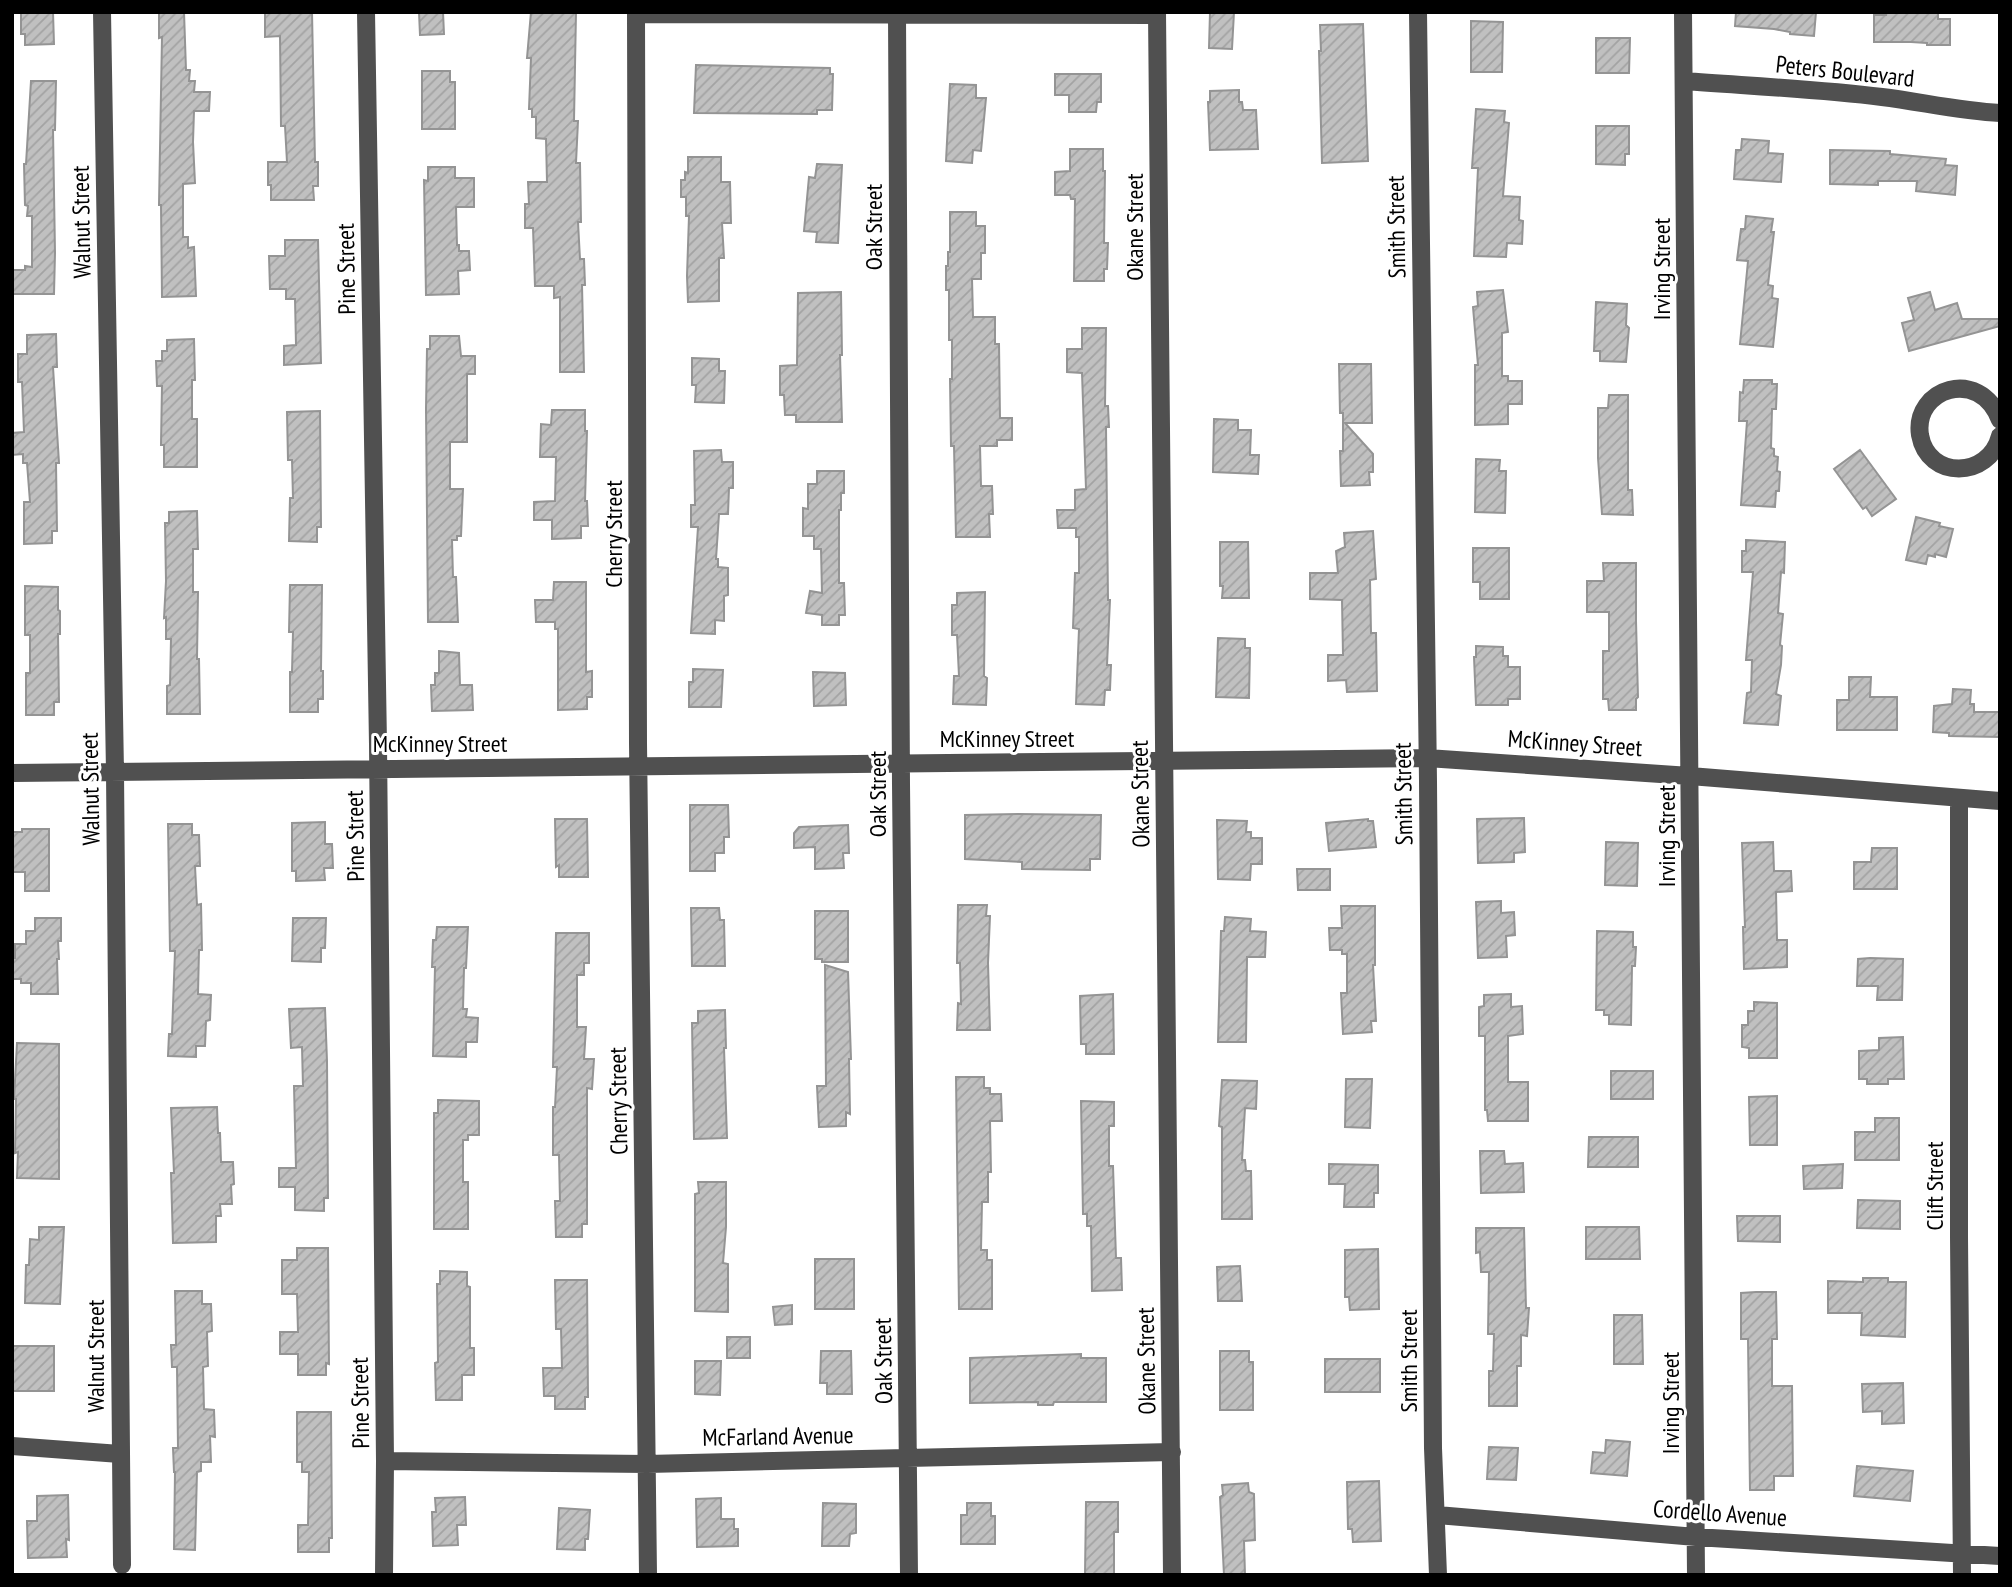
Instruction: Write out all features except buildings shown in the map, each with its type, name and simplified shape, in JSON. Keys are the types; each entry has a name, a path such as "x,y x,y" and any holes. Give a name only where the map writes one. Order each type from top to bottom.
{"street":[{"name":"Walnut Street","path":"102,12 115,772 122,1565"},
{"name":"Pine Street","path":"366,12 379,768 384,1575"},
{"name":"Smith Street","path":"1418,12 1433,1448 1438,1575"},
{"name":"Irving Street","path":"1683,12 1696,1575"},
{"name":"Cherry Street","path":"648,1575 639,767 636,14 1157,14"},
{"name":"Oak Street","path":"897,14 909,1575"},
{"name":"Okane Street","path":"1157,14 1172,1452 1171,1575"},
{"name":"Peters Boulevard","path":"1684,81 1853,94 2000,113"},
{"path":"2000,419 1985,397 1973,390 1947,390 1935,397 1926,407 1920,433 1931,457 1954,469 1980,464 1990,456 2000,436"},
{"name":"McKinney Street","path":"12,773 1427,758 2000,801"},
{"name":"Clift Street","path":"1959,798 1962,1575"},
{"path":"12,1446 120,1454"},
{"name":"McFarland Avenue","path":"385,1461 647,1464 1172,1452"},
{"name":"Cordello Avenue","path":"1437,1515 1696,1537 2000,1556"}]}
